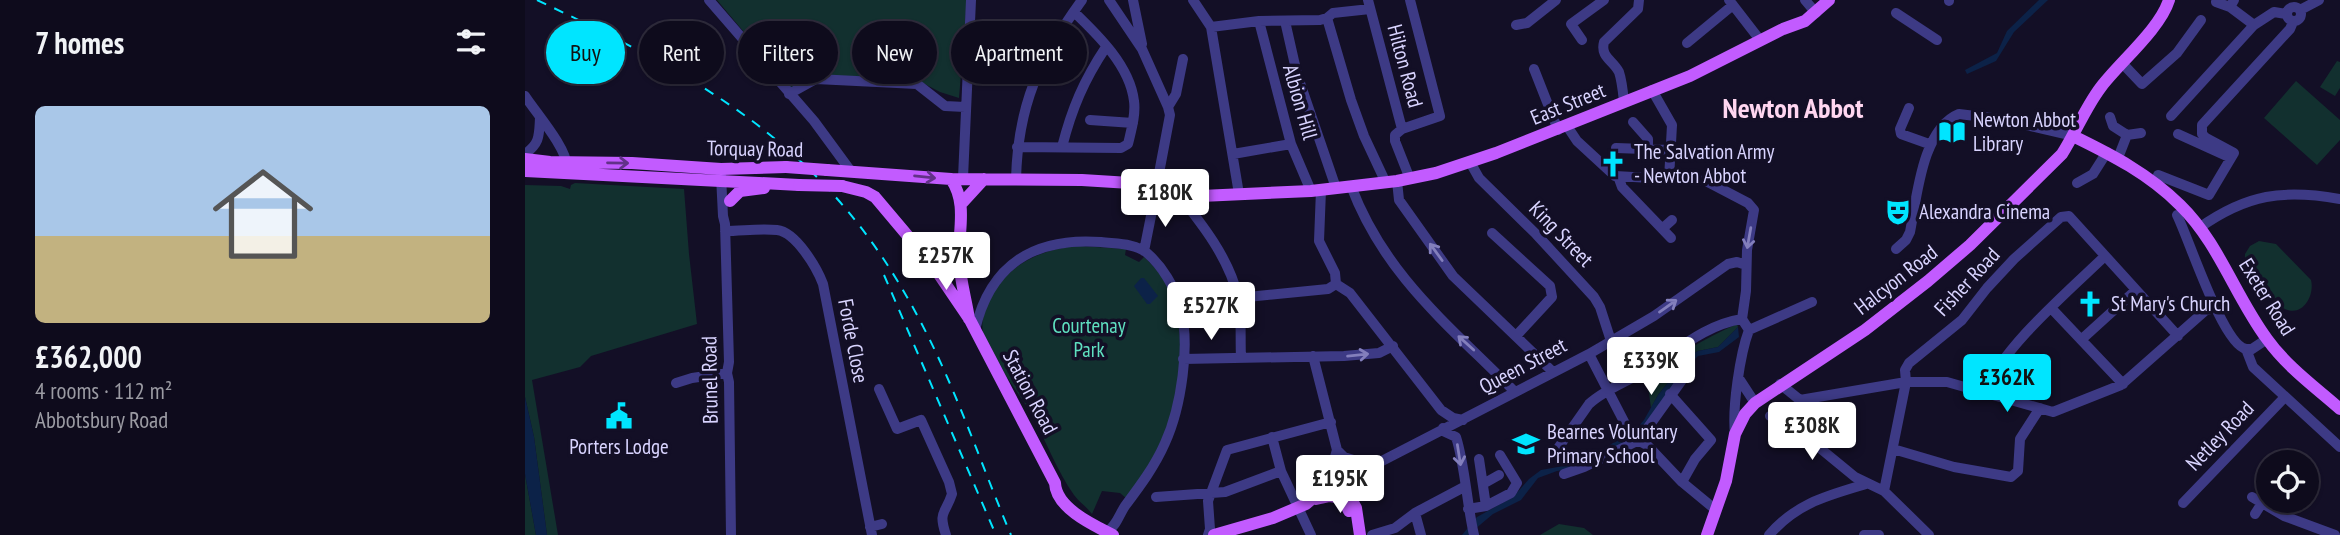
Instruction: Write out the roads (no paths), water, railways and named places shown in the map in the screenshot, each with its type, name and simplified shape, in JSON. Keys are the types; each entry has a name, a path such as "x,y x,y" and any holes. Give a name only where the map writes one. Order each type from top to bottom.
{"main road":[{"name":"East Street","path":"1316,191 1398,181 1470,162 1562,128 1708,69 1760,40 1805,21 1829,0"},
{"name":"Halcyon Road","path":"1734,434 1745,414 1755,403 1864,330 1949,264 2062,154 2087,106 2146,35 2169,0"},
{"name":"Exeter Road","path":"2073,136 2132,166 2163,189 2199,228 2267,339 2299,374 2340,409"},
{"name":"Torquay Road","path":"525,156 566,168"},
{"name":"Torquay Road","path":"525,171 632,163 795,185 842,186 866,191 875,197"},
{"name":"Torquay Road","path":"726,174 786,167 957,178 1130,183 1155,195 1201,196 1316,191"},
{"path":"875,197 876,183 885,174"},
{"path":"957,178 962,203"},
{"path":"962,203 984,179"},
{"path":"730,201 740,191 795,185"},
{"name":"Station Road","path":"875,197 933,267 972,325 1055,483 1055,490 1077,515 1110,534"},
{"name":"Station Road","path":"962,203 959,258 972,325"},
{"path":"933,267 946,269 959,258"},
{"path":"1707,535 1726,481 1734,434"},
{"path":"1345,487 1356,508 1364,534"},
{"name":"Queen Street","path":"1214,535 1273,518 1313,500 1320,492 1345,487"}],"street":[{"path":"709,0 814,121 850,170"},
{"path":"957,178 965,107 971,0"},
{"path":"1016,179 1017,147 1024,110 1035,77 1082,0"},
{"path":"1109,0 1142,48 1170,115 1144,251"},
{"path":"1133,0 1142,48"},
{"path":"1193,0 1211,27 1238,188"},
{"path":"1335,0 1330,15 1351,100 1364,136 1398,181 1399,200 1454,276 1552,371"},
{"path":"1402,129 1440,116 1410,0"},
{"path":"1516,25 1527,23 1556,0"},
{"path":"1583,40 1571,24 1604,0"},
{"path":"1624,102 1618,71 1602,49 1604,42 1638,9 1639,0"},
{"path":"1805,0 1816,13"},
{"path":"2158,176 2204,196 2234,153 2202,134 2202,125 2290,29 2290,7 2300,10 2319,0"},
{"path":"2217,2 2232,3 2254,25"},
{"path":"1687,43 1731,3 1760,40"},
{"path":"1211,27 1259,20 1285,21 1330,15 1369,4"},
{"name":"Hilton Road","path":"1369,4 1402,129 1395,135 1398,181"},
{"path":"1017,147 1125,148 1128,144 1133,123 1133,98 1122,70 1106,47 1074,12"},
{"path":"2171,116 2254,25 2274,12 2290,18"},
{"path":"1896,13 1937,40"},
{"name":"Albion Hill","path":"1259,20 1291,144 1316,191"},
{"path":"2122,63 2142,84 2177,52 2201,20"},
{"path":"1285,21 1297,74 1336,188"},
{"path":"1062,147 1074,104 1087,76 1106,47"},
{"path":"1168,107 1176,94 1183,59"},
{"path":"1534,69 1562,128 1611,174 1706,181 1748,203 1754,210 1742,319 1749,330"},
{"path":"789,94 816,79 917,84 945,106 965,107"},
{"path":"1652,90 1672,125 1669,179"},
{"path":"525,96 540,118 566,168"},
{"path":"1909,108 1900,129 1901,134 1929,144"},
{"path":"1896,249 1910,232 1929,144 1946,121 1959,114 1980,116 2073,136"},
{"path":"2110,117 2113,126 2127,135 2141,133"},
{"path":"525,156 535,147 540,118"},
{"path":"1090,120 1133,123"},
{"path":"1633,122 1648,139 1649,149"},
{"path":"2178,134 2231,159"},
{"path":"2077,183 2093,174 2127,135"},
{"path":"1233,154 1291,144"},
{"path":"1616,148 1671,150"},
{"name":"King Street","path":"1470,162 1479,178 1594,297 1611,341"},
{"name":"Brunel Road","path":"725,227 730,201 726,174"},
{"name":"Brunel Road","path":"726,174 723,215 729,362 727,373 731,535"},
{"path":"1618,176 1622,187 1671,237"},
{"path":"1351,186 1361,213 1377,242 1417,296 1514,391"},
{"path":"1316,191 1319,242 1335,273 1336,284"},
{"path":"1178,194 1227,267 1238,298 1241,356"},
{"path":"2199,228 2231,207 2281,194 2318,195 2340,199"},
{"path":"1192,212 1195,202 1201,196"},
{"name":"Fisher Road","path":"1884,491 1906,382 1906,367 1916,356 1962,320 1987,288 2054,222 2065,215 2069,216 2105,256"},
{"path":"2177,215 2215,308 2235,342 2240,348 2252,349 2267,339"},
{"path":"1663,228 1672,220"},
{"name":"Forde Close","path":"725,227 778,230 787,233 816,266 823,284 871,531 882,524"},
{"path":"1492,233 1550,286 1552,297 1517,335"},
{"path":"972,325 1002,272 1047,245 1090,242 1131,246 1144,251 1167,278 1181,308 1184,335 1181,388 1166,441 1155,464 1110,534"},
{"path":"1986,391 1993,373 2022,338 2105,256 2178,336"},
{"name":"Queen Street","path":"1345,487 1371,466 1589,354 1654,316 1728,264 1737,262 1746,265"},
{"path":"1181,308 1238,298 1328,289 1336,284"},
{"path":"1336,284 1350,293 1441,410 1453,418 1463,420"},
{"path":"2082,339 2136,290"},
{"path":"1734,434 1743,345 1749,330 1812,302"},
{"path":"1780,384 1800,400 1906,382 1947,382 2053,412 2123,384 2206,310 2215,308"},
{"path":"2052,309 2123,384"},
{"path":"1556,451 1589,404 1646,370 1696,335 1742,319"},
{"path":"1183,359 1344,356 1379,353 1393,346"},
{"path":"2246,349 2253,367 2340,447"},
{"path":"1589,354 1633,436 1647,445 1682,482 1716,510"},
{"path":"1313,356 1337,450 1329,477"},
{"path":"676,383 727,373"},
{"path":"1563,474 1584,467 1633,436 1687,373"},
{"path":"1739,380 1755,403"},
{"path":"879,389 897,429 921,420 952,490 950,501 942,512 941,521 946,535"},
{"path":"1670,394 1711,440 1695,459 1682,482"},
{"name":"Netley Road","path":"2183,503 2285,397"},
{"path":"1893,449 1954,467 2011,477 2018,471 2020,439 2040,408"},
{"path":"1441,410 1443,431 1455,437 1459,448 1474,534"},
{"path":"1770,416 1785,421 1799,431 1865,484 1884,491 1929,535"},
{"path":"1208,535 1208,501 1227,450 1331,422"},
{"path":"1272,437 1281,471 1311,535"},
{"path":"1337,450 1344,457 1371,466"},
{"path":"1468,509 1486,506 1511,493 1517,483 1500,455"},
{"path":"1479,459 1486,506"},
{"path":"1842,491 1844,469"},
{"path":"1156,497 1225,492 1281,471"},
{"path":"1483,484 1499,475"},
{"path":"1769,535 1792,512 1865,484"},
{"path":"1364,534 1395,528 1415,513 1464,487"},
{"path":"2252,497 2256,499"},
{"path":"1415,513 1422,535"},
{"path":"2279,513 2335,535"},
{"path":"1864,535 1879,535"}],"water":[{"path":"2039,0 2048,0 2014,32 1996,61 1967,74 1965,70 1997,53 2007,31"},
{"path":"1144,278 1158,296 1150,304 1147,304 1134,286"},
{"path":"1738,327 1739,337 1719,352 1698,356 1686,368 1640,432 1576,468 1538,478 1521,500 1493,514 1468,535 1462,535 1477,517 1513,497 1541,470 1580,463 1636,429 1658,395 1690,355 1718,347"},
{"path":"525,397 534,437 547,535 536,535 525,474"}],"railway":[{"path":"537,0 654,59 707,90 756,124 801,162 843,205 881,256 931,342 1011,535"},
{"path":"884,275 996,535"}],"place":[{"name":"Newton Abbot Library","path":"1952,132"},
{"name":"The Salvation Army - Newton Abbot","path":"1613,164"},
{"name":"Alexandra Cinema","path":"1898,212"},
{"name":"St Mary's Church","path":"2090,304"},
{"name":"Porters Lodge","path":"619,416"},
{"name":"Bearnes Voluntary Primary School","path":"1526,444"}],"district":[{"name":"Newton Abbot","path":"1793,108"}],"park label":[{"name":"Courtenay Park","path":"1089,338"}]}
